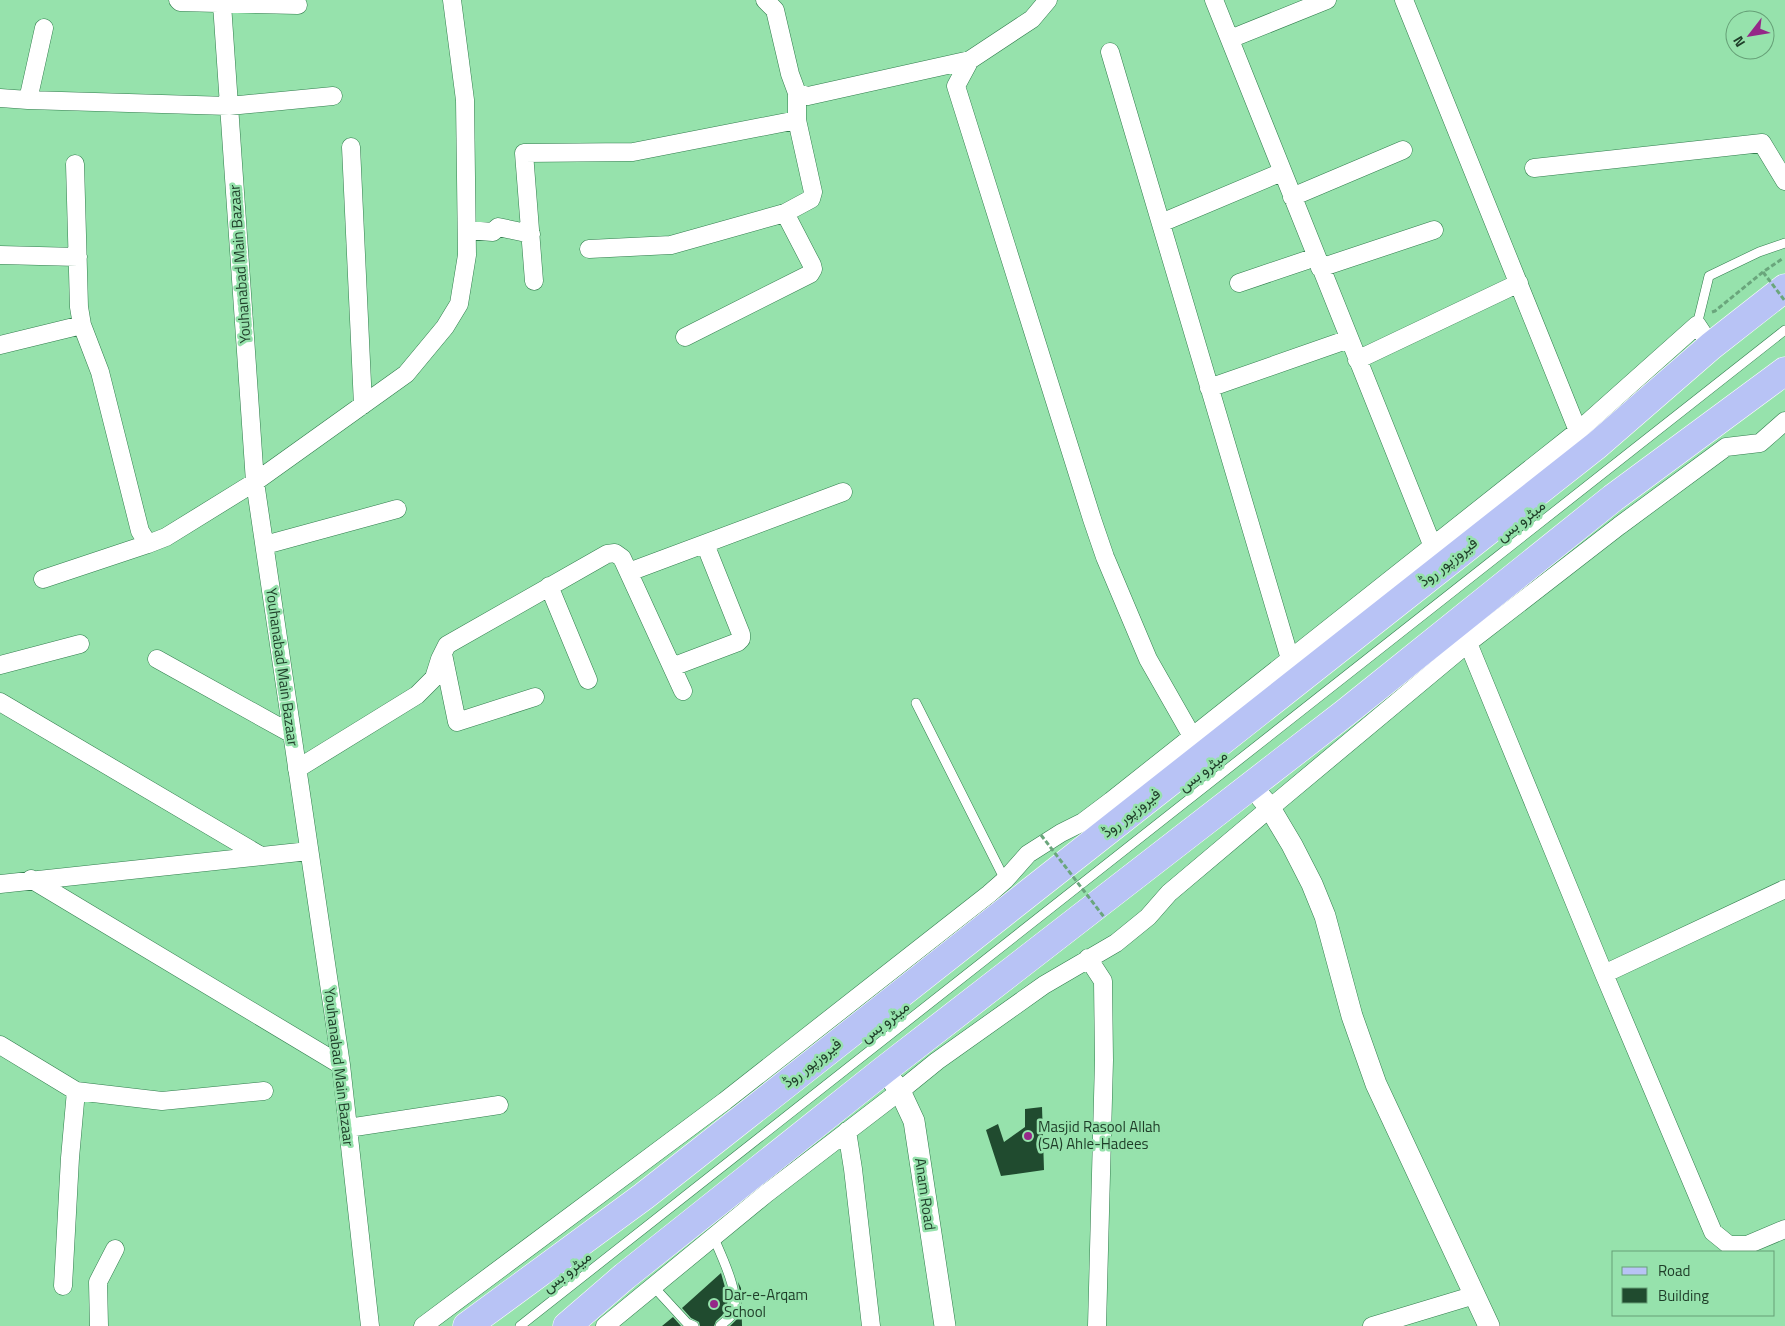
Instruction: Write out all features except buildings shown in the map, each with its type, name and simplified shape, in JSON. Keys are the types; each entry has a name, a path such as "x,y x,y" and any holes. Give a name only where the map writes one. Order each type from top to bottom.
{"main road":[{"name":"فیروزپور روڈ","path":"467,1326 644,1196 1198,746 1439,556 1597,445 1704,336 1785,288"},
{"path":"567,1326 640,1286 759,1184 892,1081 1251,785 1345,713 1461,633 1613,498 1785,371"}],"street":[{"path":"178,0 180,2 222,4 298,5"},
{"path":"43,579 166,537 255,482 406,374 445,327 459,304 467,255 465,100 452,0"},
{"path":"589,249 671,245 785,213 811,199 813,192 797,120 797,92 790,74 775,10 765,0"},
{"path":"797,92 808,96 970,60 1032,19 1048,0"},
{"path":"1214,0 1357,360 1439,556"},
{"path":"1230,39 1327,0"},
{"path":"1404,0 1578,431"},
{"name":"Youhanabad Main Bazaar","path":"222,4 255,482 340,1065 370,1326"},
{"path":"28,100 44,28"},
{"path":"1110,52 1290,659"},
{"path":"970,60 956,86 1092,519 1109,566 1148,659 1198,746"},
{"path":"0,98 229,106 333,96"},
{"path":"534,281 524,153 633,152 797,120"},
{"path":"1534,168 1762,143 1785,181"},
{"path":"351,147 363,405"},
{"path":"1292,197 1404,150"},
{"path":"75,164 79,307 82,325 100,372 140,531 148,544"},
{"path":"1160,223 1282,172"},
{"path":"685,337 810,274 813,270 812,265 785,213"},
{"path":"467,230 493,232 498,227 531,234"},
{"path":"1239,283 1434,230"},
{"path":"0,255 78,257"},
{"path":"1357,360 1519,283"},
{"path":"0,345 82,325"},
{"path":"423,1326 725,1101 1005,880 1028,854 1083,822 1198,746 1290,659 1439,556 1578,431 1704,336"},
{"path":"1209,388 1349,339"},
{"path":"605,1326 640,1286 713,1236 759,1184 847,1131 892,1081 937,1060 1044,984 1116,942 1148,917 1169,893 1270,808 1461,633 1619,526 1726,447 1760,443 1785,421"},
{"path":"629,572 843,492"},
{"path":"265,545 397,509"},
{"path":"672,667 738,642 741,639 741,634 705,544"},
{"path":"297,769 417,696 434,678 448,645 607,554 615,553 622,558 683,691"},
{"path":"549,586 588,680"},
{"path":"1461,633 1713,1232 1729,1245 1747,1245 1785,1229"},
{"path":"0,665 80,644"},
{"path":"443,654 457,722 535,697"},
{"path":"157,659 292,734"},
{"path":"0,702 261,856"},
{"path":"1251,785 1270,808 1292,844 1312,884 1325,916 1352,1016 1376,1084 1489,1326"},
{"path":"0,884 32,879 309,851"},
{"path":"32,879 340,1065"},
{"path":"1604,974 1785,889"},
{"path":"1088,958 1103,981 1104,1060 1097,1326"},
{"path":"0,1045 76,1091 162,1101 264,1091"},
{"name":"Anam Road","path":"892,1081 914,1121 945,1326"},
{"path":"63,1286 70,1158 76,1091"},
{"path":"348,1128 499,1106"},
{"path":"847,1131 871,1326"},
{"path":"99,1326 98,1282 115,1249"},
{"path":"1372,1326 1475,1295"}],"lane":[{"path":"1704,336 1709,276 1759,252 1785,243"},
{"name":"میٹرو بس","path":"520,1326 1785,330"},
{"path":"916,703 1005,880"},
{"path":"713,1236 732,1282 735,1301 732,1315 720,1326"},
{"path":"640,1286 687,1323 694,1326"}],"path":[{"path":"1715,311 1785,257"},
{"path":"1764,272 1785,301"},
{"path":"1041,835 1104,917"}],"place":[{"name":"Masjid Rasool Allah (SA) Ahle-Hadees","path":"1028,1136"},
{"name":"Dar-e-Arqam School","path":"714,1304"}]}
